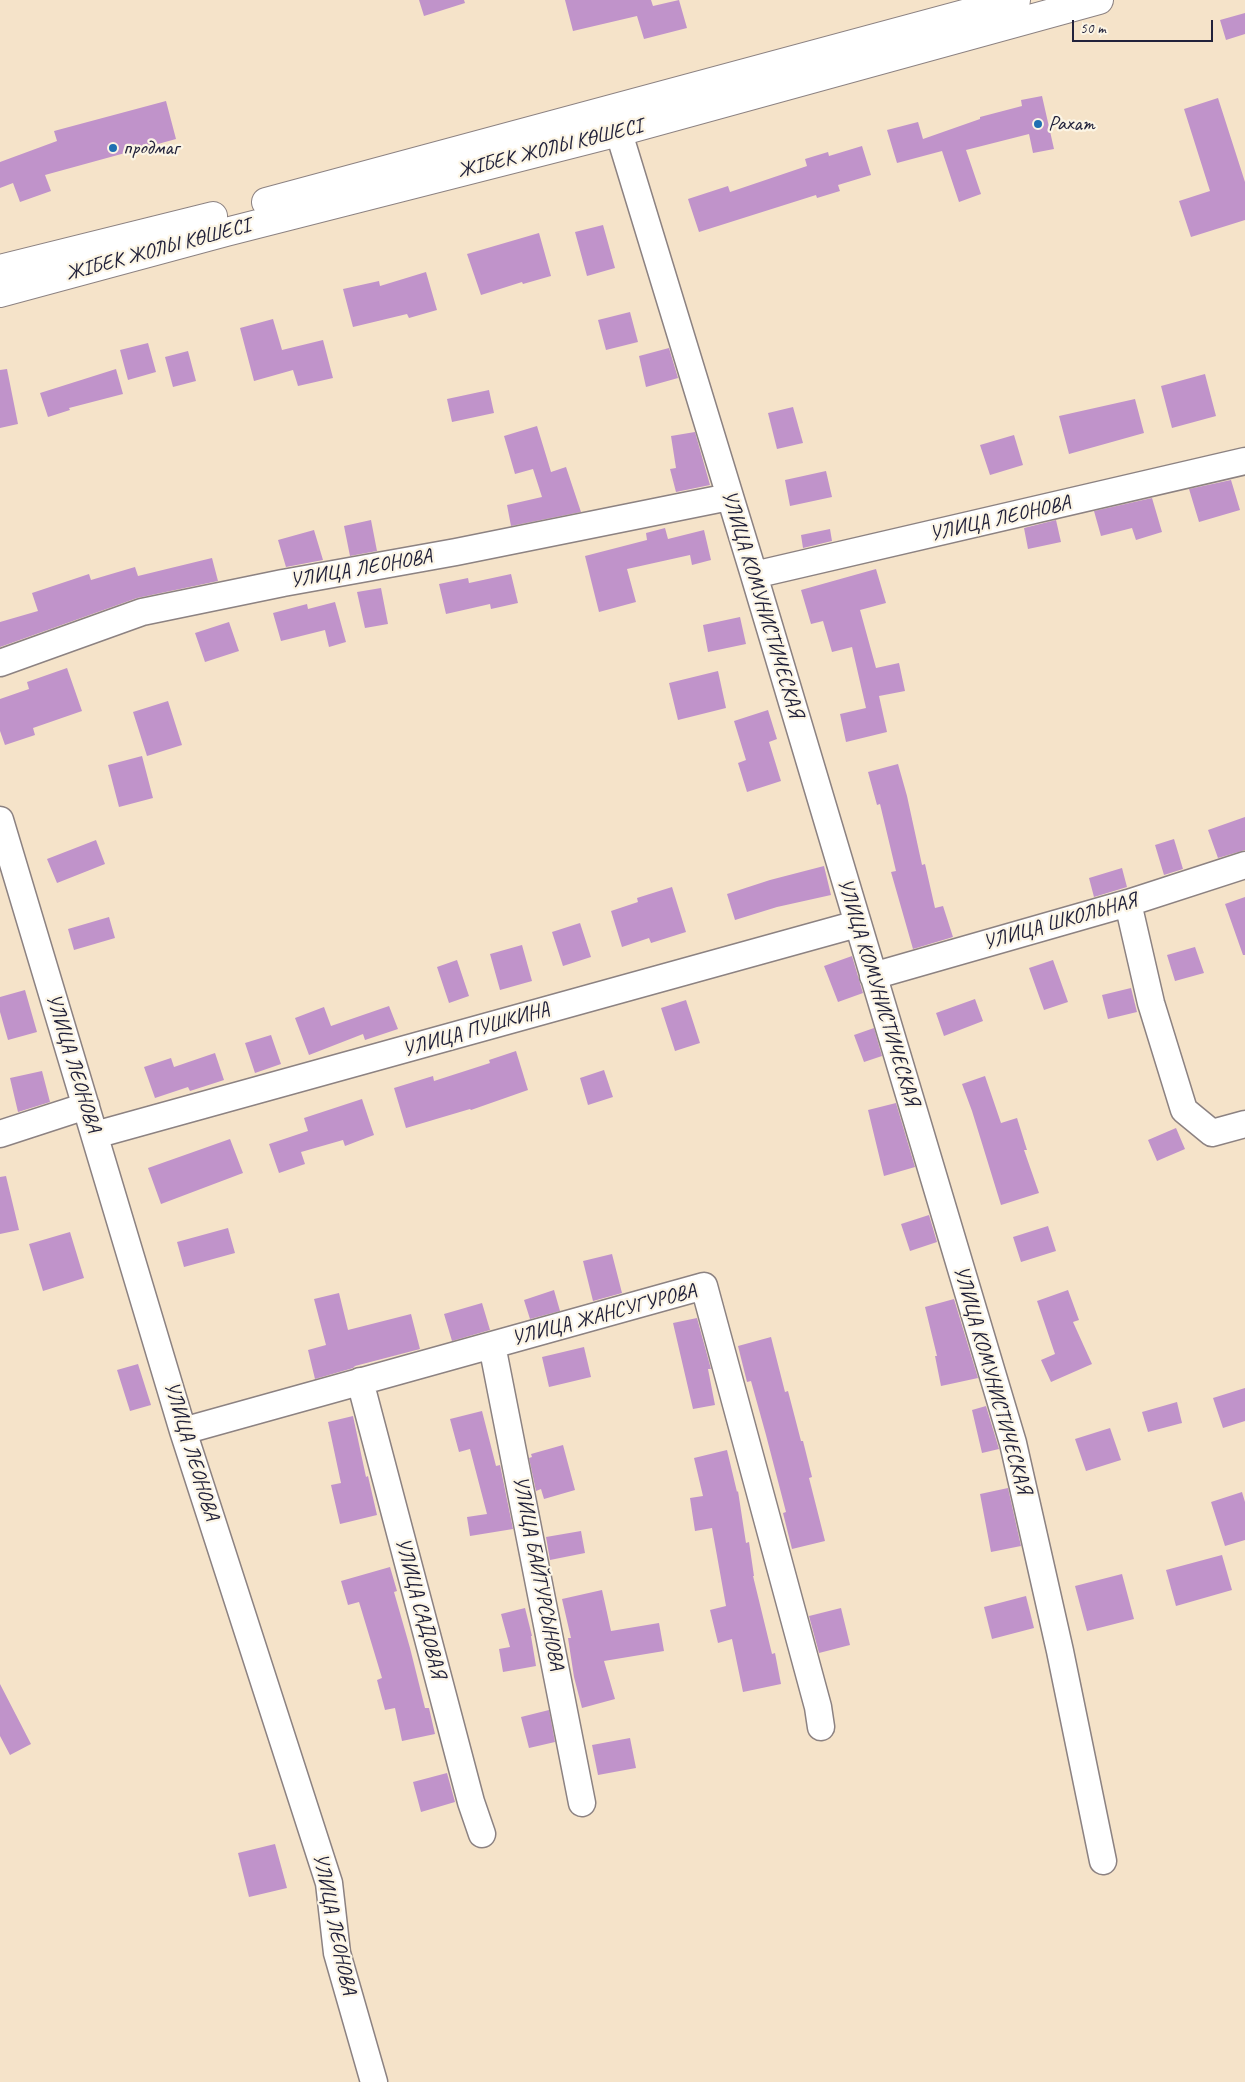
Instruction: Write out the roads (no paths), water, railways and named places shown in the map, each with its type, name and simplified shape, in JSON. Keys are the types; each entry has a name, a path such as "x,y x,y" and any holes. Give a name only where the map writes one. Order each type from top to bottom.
{"main road":[{"name":"ЖІБЕК ЖОЛЫ КӨШЕСІ","path":"0,293 226,232 615,120 1016,0"},
{"name":"ЖІБЕК ЖОЛЫ КӨШЕСІ","path":"0,269 1099,0"}],"street":[{"name":"УЛИЦА КОМУНИСТИЧЕСКАЯ","path":"615,120 754,575 1013,1443 1060,1651 1103,1861"},
{"name":"УЛИЦА ЛЕОНОВА","path":"754,575 1245,461"},
{"name":"УЛИЦА ЛЕОНОВА","path":"0,663 142,612 283,583 456,552 729,496"},
{"name":"УЛИЦА ЛЕОНОВА","path":"0,820 184,1431 329,1883 337,1953 374,2082"},
{"name":"УЛИЦА ШКОЛЬНАЯ","path":"873,976 1128,902 1245,865"},
{"path":"1128,902 1151,1003 1184,1110 1212,1133 1245,1124"},
{"name":"УЛИЦА ПУШКИНА","path":"95,1135 857,924"},
{"path":"0,1134 86,1106"},
{"name":"УЛИЦА ЖАНСУГУРОВА","path":"184,1431 704,1286 818,1707 821,1727"},
{"name":"УЛИЦА БАЙТУРСЫНОВА","path":"492,1345 582,1802"},
{"name":"УЛИЦА САДОВАЯ","path":"360,1382 468,1792 482,1834"}],"place":[{"name":"Рахат","path":"1038,124"},
{"name":"продмаг","path":"113,148"}]}
